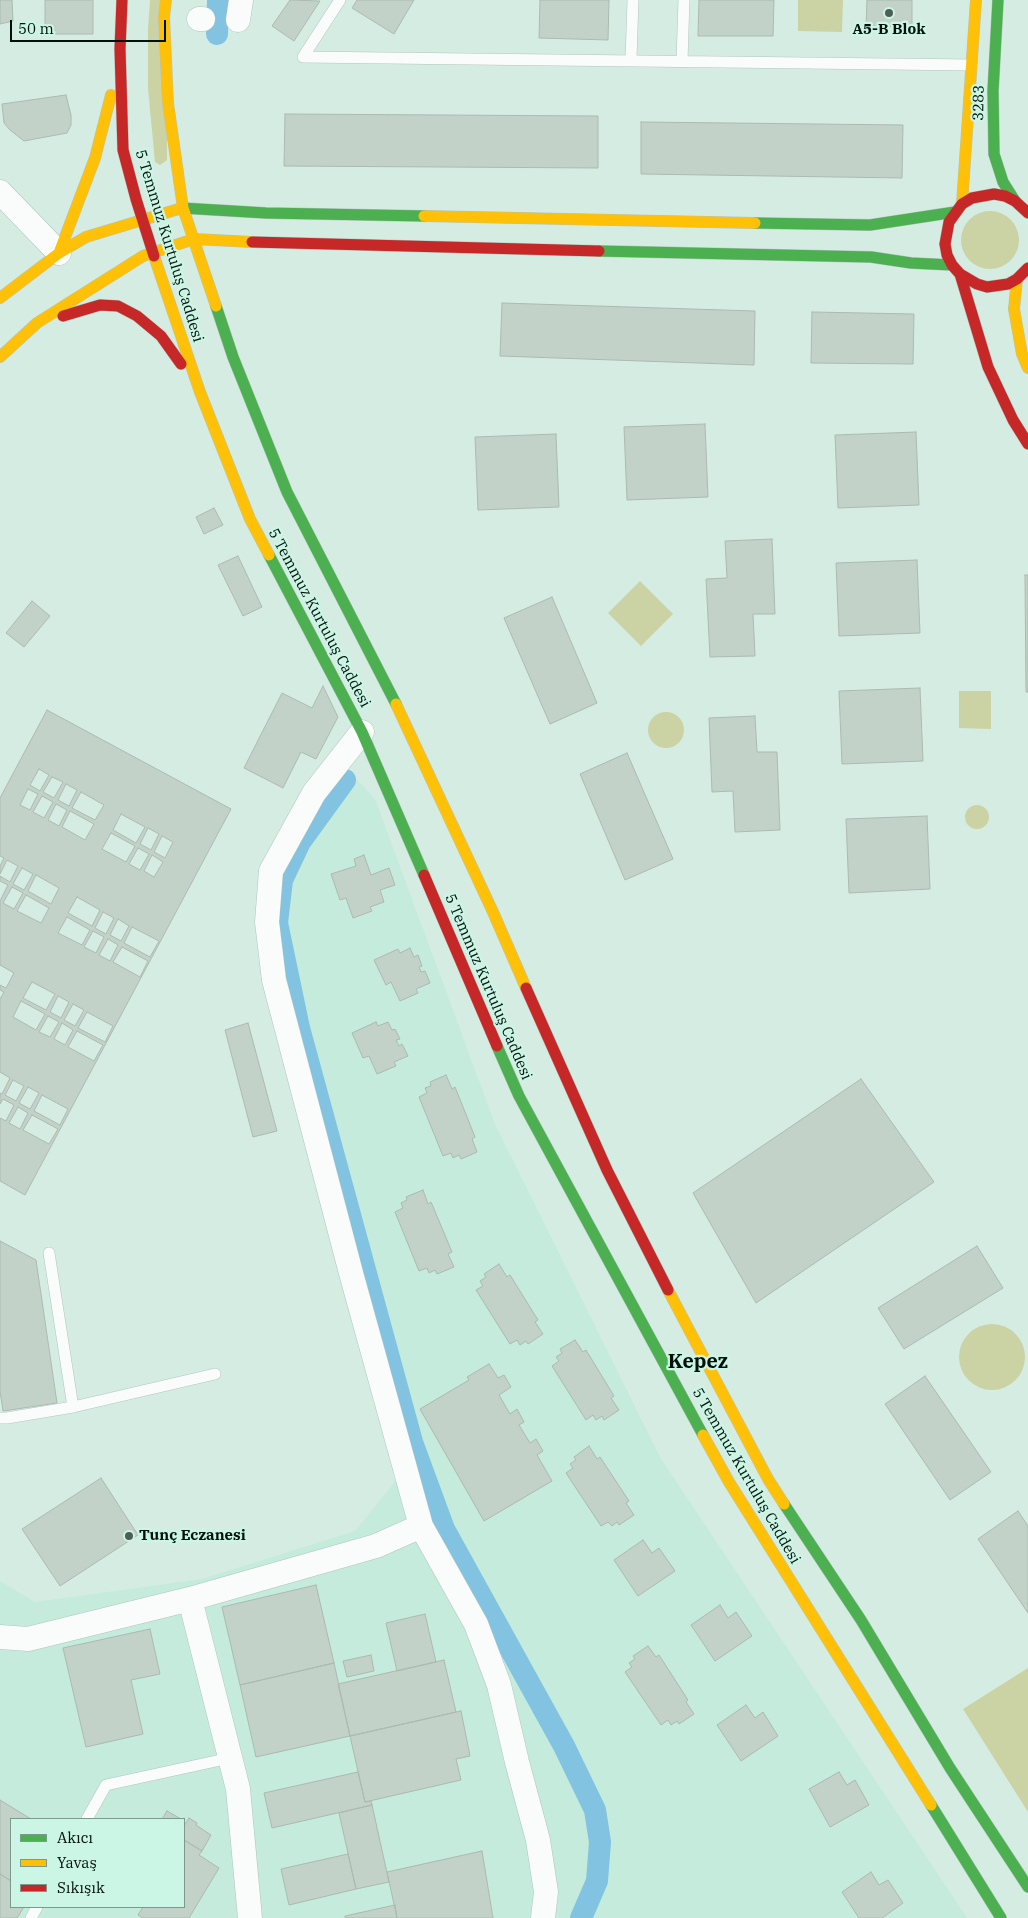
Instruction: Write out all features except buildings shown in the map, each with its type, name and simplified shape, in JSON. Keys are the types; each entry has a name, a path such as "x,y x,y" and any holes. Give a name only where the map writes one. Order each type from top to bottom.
{"main road":[{"name":"5 Temmuz Kurtuluş Caddesi","path":"122,0 120,49 123,150 152,253 200,392 250,519 362,732 524,1105 729,1482 1001,1918"},
{"name":"5 Temmuz Kurtuluş Caddesi","path":"166,0 164,17 168,103 183,208 233,357 287,492 396,704 493,912 607,1170 713,1377 768,1479 862,1620 950,1768 1028,1888"},
{"name":"3283","path":"956,269 947,255 946,233 949,222 959,208 976,0"},
{"name":"3283","path":"998,0 993,91 994,154 1003,182 1015,201"},
{"path":"59,253 95,158 105,124 120,49"},
{"path":"0,298 59,253 86,237 183,208 266,212 870,226 959,208 972,198 988,194 1005,196 1015,201 1028,213"},
{"path":"0,357 37,323 143,256 194,239 277,243 871,257 956,269 968,280 987,287 1008,284 1024,273"},
{"path":"956,269 988,367 1013,420 1028,444"},
{"path":"1024,273 1014,309 1022,354 1028,368"},
{"path":"37,323 100,305 118,306 137,316 161,336 200,392"}],"street":[{"path":"0,192 59,253"},
{"path":"362,732 314,793 271,870 268,922 274,980 351,1273 421,1526 476,1624 500,1684 517,1762 538,1840 546,1892 543,1918"},
{"path":"0,1637 28,1639 190,1599 376,1546 421,1526"},
{"path":"190,1599 238,1789 253,1917"}],"lane":[{"path":"340,0 303,57 682,60 972,65"},
{"path":"631,60 633,0"},
{"path":"682,60 684,0"},
{"path":"49,1253 73,1407"},
{"path":"0,1418 73,1407 215,1374"},
{"path":"88,1818 106,1785 230,1758"}],"shaded area":[{"path":"150,0 167,0 167,160 160,165 155,162 148,88"},
{"path":"798,0 843,0 842,32 798,31"},
{"path":"984,211 996,211 1006,215 1015,224 1019,246 1011,261 996,269 984,269 974,265 965,256 961,246 961,234 965,224 974,215"},
{"path":"640,581 673,614 641,646 608,613"},
{"path":"959,691 991,691 991,729 959,728"},
{"path":"666,712 673,713 679,717 683,723 683,737 679,743 673,747 666,748 659,747 653,743 649,737 648,730 649,723 653,717 659,713"},
{"path":"349,771 375,799 495,1124 661,1459 967,1918 0,1918 0,1581 35,1602 202,1579 355,1531 407,1467 359,1288 283,965 278,883","holes":["509,1663 581,1775 592,1821"]},
{"path":"977,805 982,806 988,812 988,822 982,828 977,829 972,828 966,822 965,817 966,812 972,806"},
{"path":"992,1324 1004,1327 1015,1334 1022,1345 1025,1357 1022,1369 1015,1380 1004,1387 992,1390 980,1387 969,1380 962,1369 959,1357 962,1345 969,1334 980,1327"},
{"path":"1028,1668 1028,1812 963,1709"}],"waterway":[{"path":"217,34 218,0"},
{"path":"345,780 300,842 282,880 277,923 299,1028 412,1442 444,1529 564,1746 595,1810 600,1842 597,1881 581,1918"}],"traffic: fast":[{"path":"998,0 993,91 994,154 1003,182 1015,201"},
{"path":"182,208 266,213 424,216"},
{"path":"755,223 870,225 955,212"},
{"path":"599,251 871,257 911,263 952,265"},
{"path":"216,306 233,357 287,492 396,704"},
{"path":"269,555 362,732 424,875"},
{"path":"497,1046 519,1096 703,1435"},
{"path":"784,1504 861,1620 950,1768 1028,1887"},
{"path":"931,1805 1001,1918"}],"traffic: slow":[{"path":"166,0 164,17 168,103 183,208 216,306"},
{"path":"962,204 976,0"},
{"path":"59,253 95,158 111,95"},
{"path":"0,298 59,253 86,237 182,208"},
{"path":"424,216 755,223"},
{"path":"0,357 37,323 143,256 194,239 252,242"},
{"path":"154,256 200,392 250,519 269,555"},
{"path":"1017,279 1014,309 1022,354 1028,368"},
{"path":"396,704 493,912 526,988"},
{"path":"668,1290 768,1479 784,1504"},
{"path":"703,1435 729,1482 931,1805"}],"traffic: jam":[{"path":"122,0 120,49 123,150 154,256"},
{"path":"1028,213 1015,201 1005,196 994,194 972,198 962,204 949,222 945,244 947,255 952,265 960,274 977,284 987,287 1008,284 1017,279 1028,268"},
{"path":"252,242 599,251"},
{"path":"960,274 988,367 1013,420 1028,444"},
{"path":"63,316 100,305 118,306 137,316 161,336 181,364"},
{"path":"424,875 497,1046"},
{"path":"526,988 607,1170 668,1290"}],"place":[{"name":"A5-B Blok","path":"889,13"},
{"name":"Tunç Eczanesi","path":"129,1536"}],"district":[{"name":"Kepez","path":"698,1362"}]}
